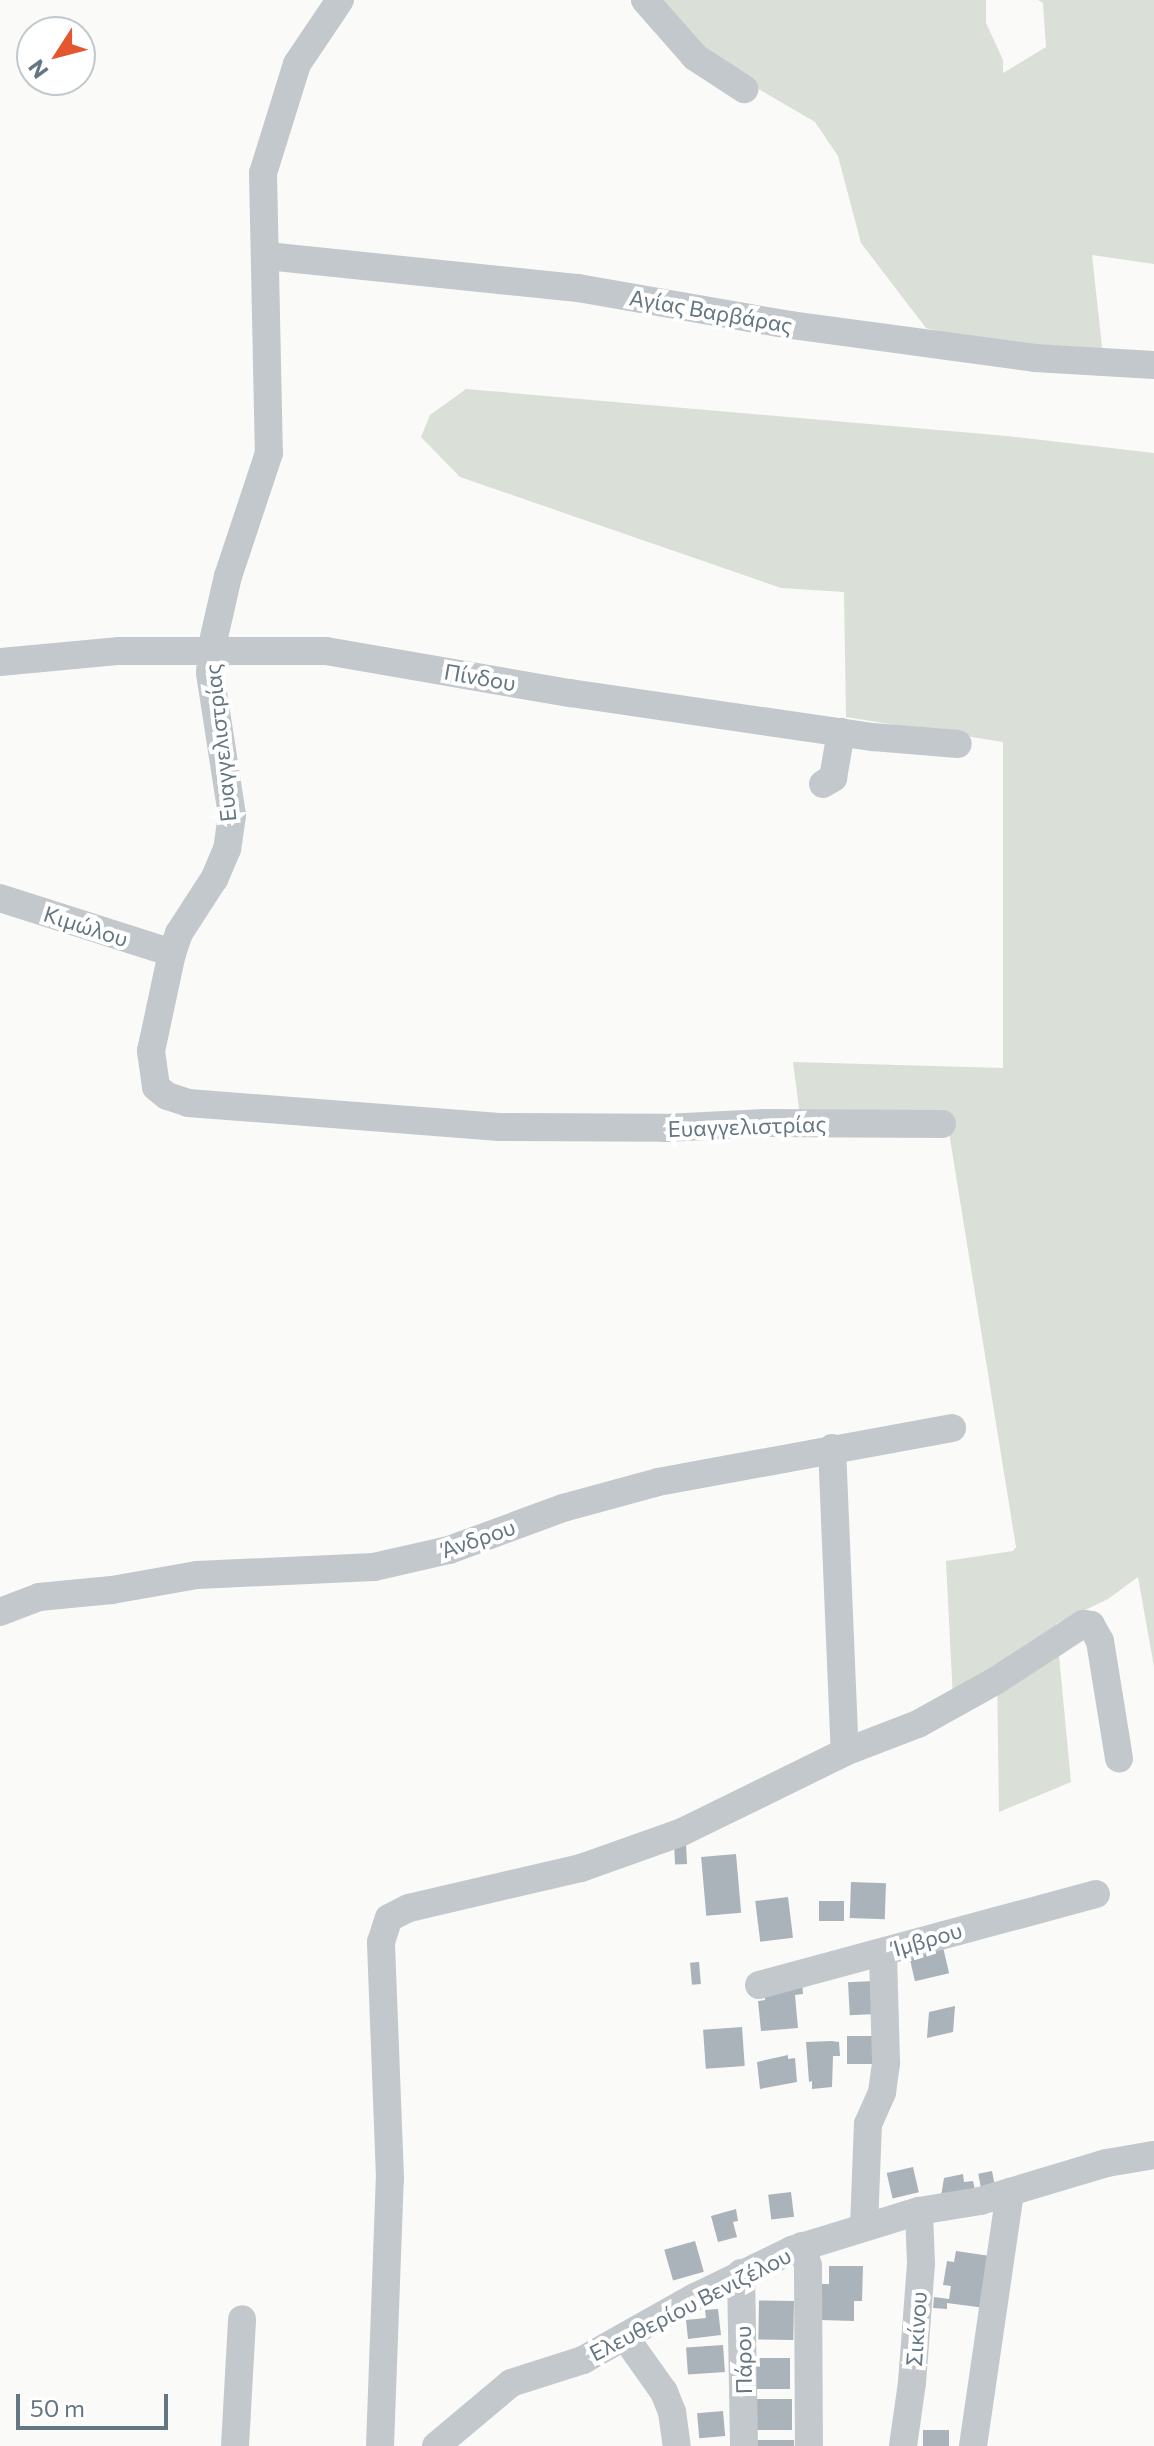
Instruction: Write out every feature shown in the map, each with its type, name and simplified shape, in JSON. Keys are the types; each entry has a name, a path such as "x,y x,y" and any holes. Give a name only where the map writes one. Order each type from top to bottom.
{"street":[{"name":"Ευαγγελιστρίας","path":"340,0 297,64 263,173 269,453 228,576 211,650 212,694 226,760 232,815 227,849 214,879 179,933 172,953 156,1015 151,1073 156,1087 167,1096 188,1103 499,1127 942,1124"},
{"path":"645,0 695,57 744,89"},
{"name":"Αγίας Βαρβάρας","path":"267,256 578,288 791,325 1035,358 1154,365"},
{"name":"Πίνδου","path":"0,662 119,651 326,651 570,693 841,732 958,744"},
{"path":"823,784 833,778 841,732"},
{"name":"Κιμώλου","path":"0,898 172,953"},
{"name":"Άνδρου","path":"0,1612 39,1597 112,1590 197,1575 374,1567 449,1550 563,1508 658,1482 952,1428"},
{"path":"832,1448 845,1752"},
{"path":"380,2446 390,2178 381,1942 389,1918 409,1908 581,1868 682,1832 845,1752 918,1724 997,1680 1083,1624 1091,1625 1100,1641 1119,1758"},
{"name":"Ίμβρου","path":"759,1985 1096,1894"},
{"path":"864,2227 868,2124 882,2092 886,2062 883,1952"},
{"name":"Ελευθερίου Βενιζέλου","path":"436,2446 511,2383 577,2362 741,2273 802,2246 919,2211 980,2201 1107,2163 1154,2155"},
{"path":"973,2446 1010,2192"},
{"name":"Σικίνου","path":"903,2446 912,2383 921,2264 919,2211"},
{"path":"802,2246 808,2266 809,2446"},
{"name":"Πάρου","path":"741,2273 744,2446"},
{"path":"235,2446 242,2319"},
{"path":"625,2337 664,2392 672,2412 677,2446"}],"shaded area":[{"path":"652,0 986,0 986,23 1003,60 1003,73 1046,47 1043,3 1038,0 1154,0 1154,264 1092,255 1103,356 987,343 926,328 861,243 838,156 815,122 731,73"},
{"path":"466,389 1007,436 1154,453 1154,1667 1138,1577 1108,1599 1056,1624 1071,1782 999,1812 997,1673 953,1699 946,1561 1013,1551 1016,1547 947,1120 800,1116 793,1062 1003,1068 1003,742 846,717 844,592 781,588 460,477 421,437 430,415"}],"building":[{"path":"686,1844 687,1864 675,1865 674,1845"},
{"path":"736,1854 741,1913 706,1916 701,1857"},
{"path":"851,1882 886,1883 885,1919 850,1918"},
{"path":"788,1897 793,1938 760,1942 755,1901"},
{"path":"819,1901 844,1901 844,1921 819,1921"},
{"path":"943,1947 949,1973 915,1981 909,1955"},
{"path":"699,1962 701,1984 692,1985 690,1963"},
{"path":"802,1981 803,1994 795,1995 798,2028 761,2031 758,2001 765,2000 764,1991"},
{"path":"873,1981 875,2014 850,2015 848,1982"},
{"path":"955,2006 953,2032 927,2038 929,2012"},
{"path":"742,2027 745,2066 706,2069 703,2030"},
{"path":"847,2036 875,2036 875,2064 847,2064"},
{"path":"806,2042 839,2042 840,2056 833,2056 832,2087 812,2089"},
{"path":"788,2055 788,2059 795,2058 797,2082 760,2089 757,2062"},
{"path":"913,2167 919,2192 893,2198 887,2173"},
{"path":"992,2171 995,2186 981,2188 978,2174"},
{"path":"963,2174 964,2182 973,2181 975,2190 941,2196 944,2178"},
{"path":"791,2192 794,2217 771,2220 768,2195"},
{"path":"736,2209 738,2221 733,2222 737,2237 718,2242 711,2216"},
{"path":"695,2241 704,2272 673,2281 664,2250"},
{"path":"956,2251 990,2256 985,2308 947,2303 947,2309 933,2308 934,2297 949,2299 951,2286 943,2285 947,2261 954,2262"},
{"path":"829,2266 863,2266 862,2301 854,2301 854,2321 820,2320 821,2284 829,2284"},
{"path":"759,2300 794,2301 793,2340 758,2339"},
{"path":"718,2309 721,2335 688,2339 686,2320 706,2318 705,2310"},
{"path":"723,2345 725,2372 688,2375 686,2348"},
{"path":"753,2358 790,2358 790,2389 753,2389"},
{"path":"755,2399 792,2399 792,2430 755,2430"},
{"path":"723,2411 725,2436 699,2438 697,2413"},
{"path":"923,2430 949,2430 949,2446 923,2446"},
{"path":"757,2440 794,2440 794,2446 757,2446"}]}
